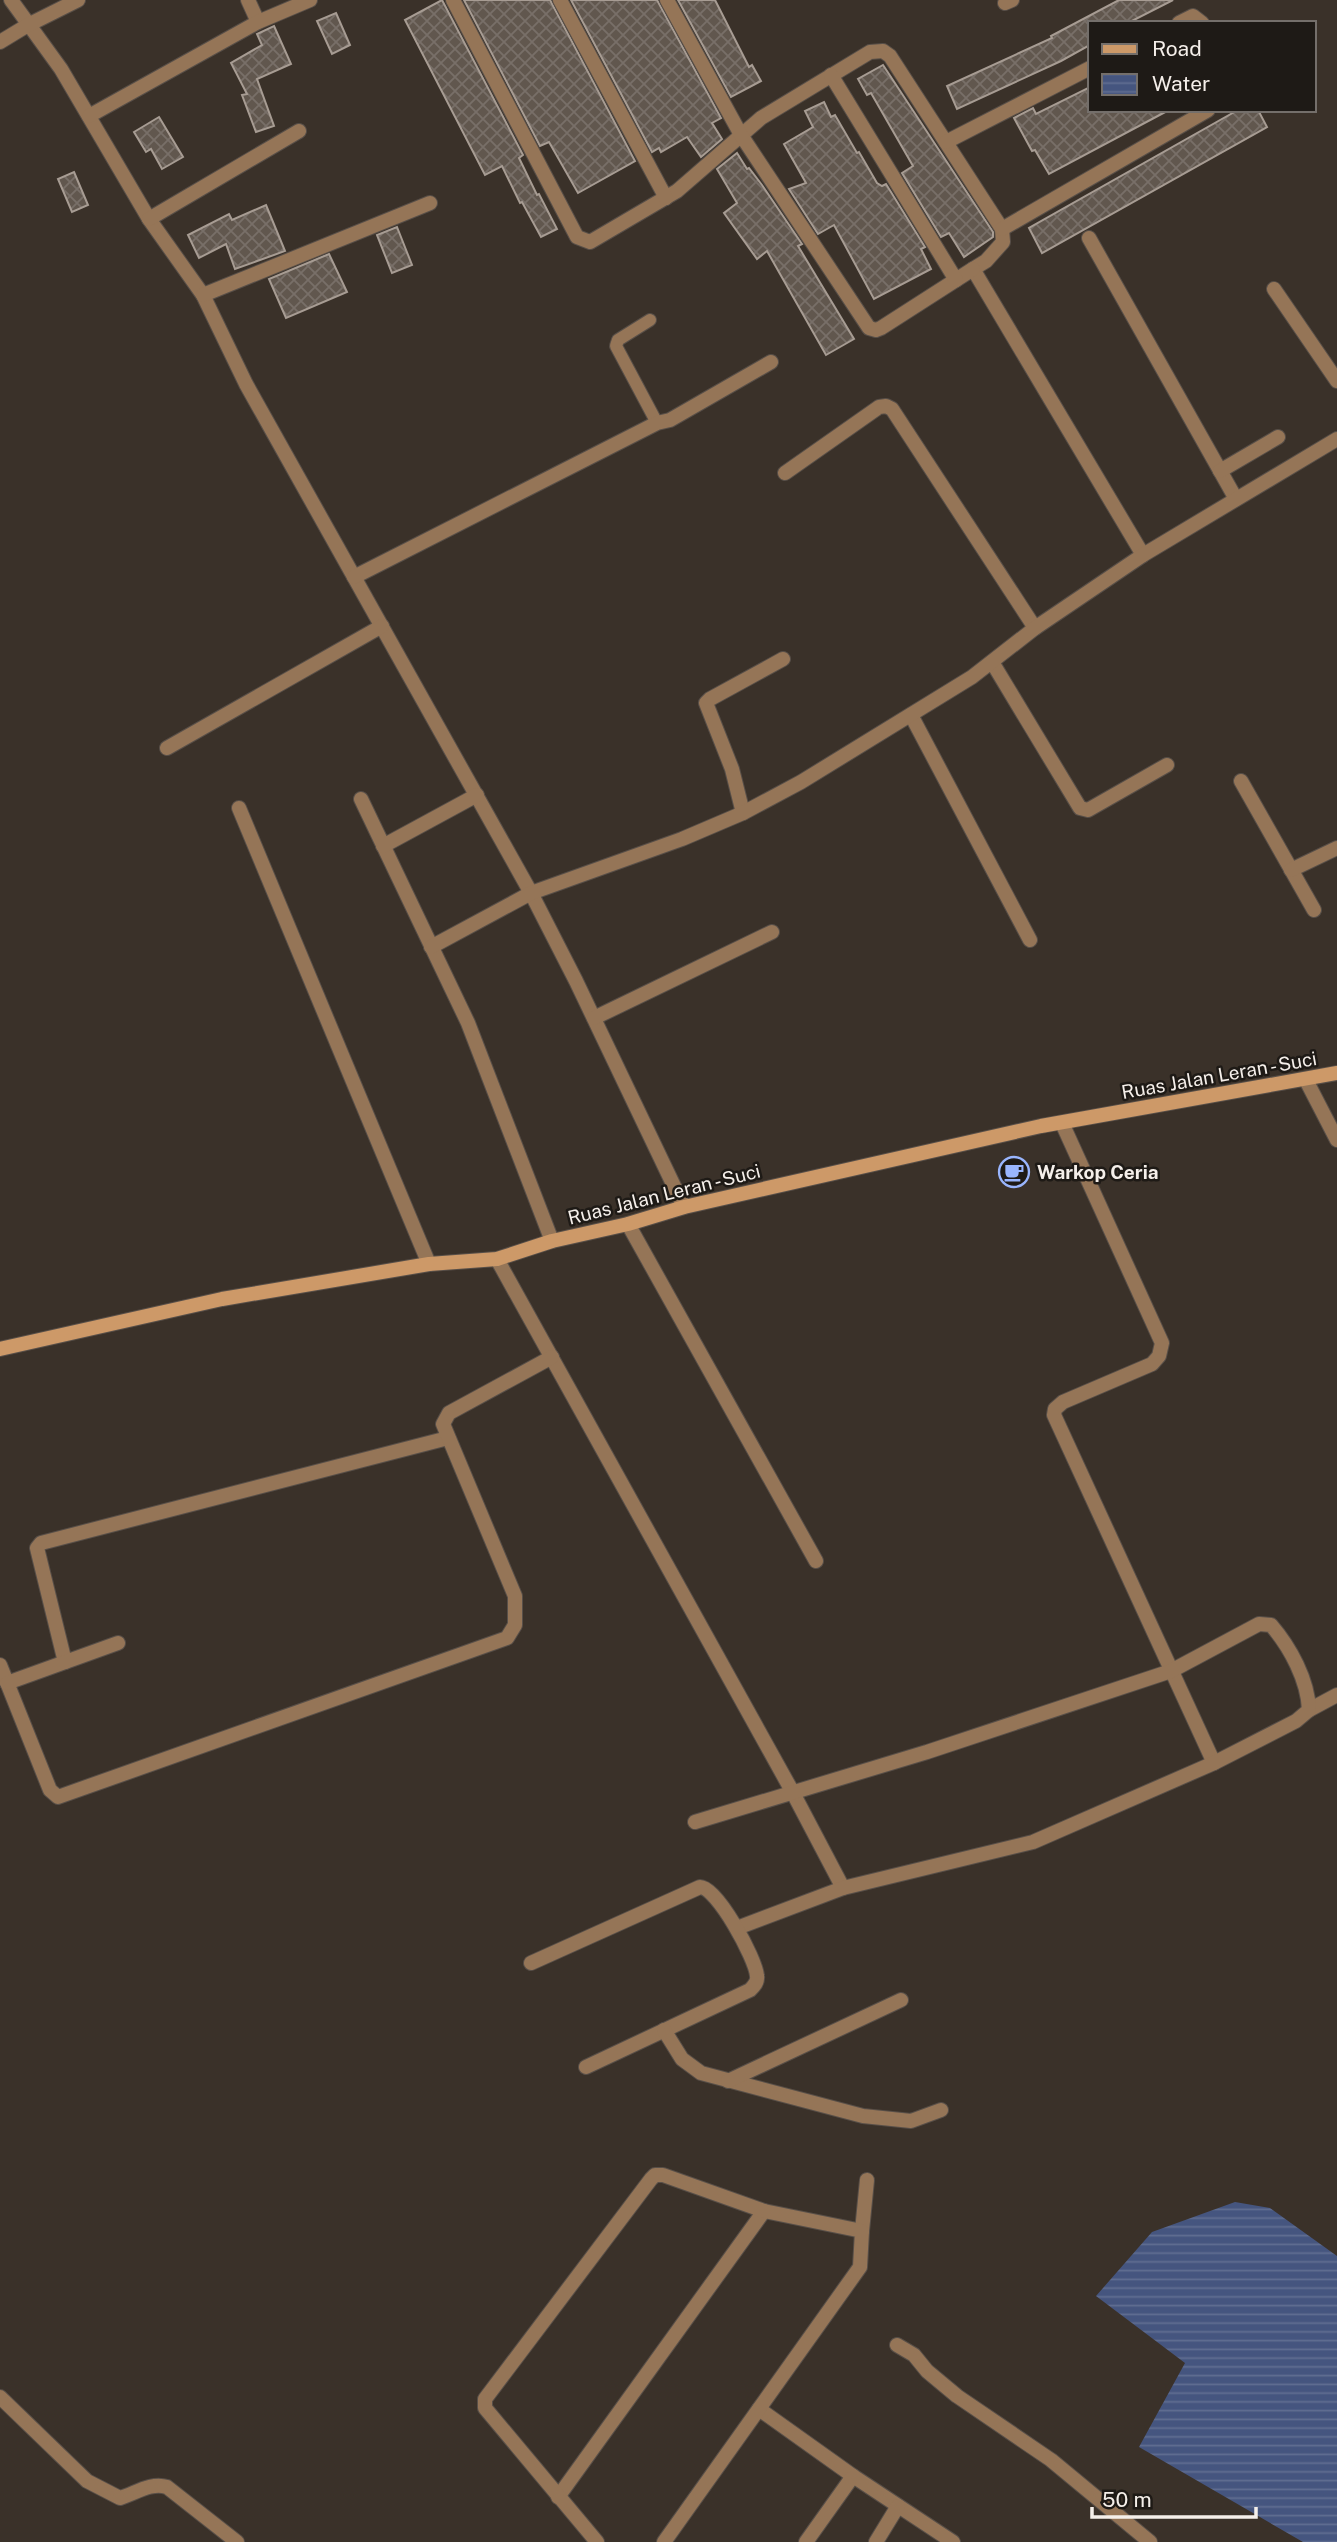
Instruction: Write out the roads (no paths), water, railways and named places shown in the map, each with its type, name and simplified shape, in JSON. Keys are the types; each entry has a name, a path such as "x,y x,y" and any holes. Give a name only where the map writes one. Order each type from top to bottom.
{"main road":[{"name":"Ruas Jalan Leran - Suci","path":"0,1349 222,1299 429,1264 497,1259 552,1241 628,1224 684,1207 1062,1123 1337,1073"}],"street":[{"path":"11,0 61,69 149,219 203,295 246,384 531,893 684,1207"},
{"path":"0,42 78,0"},
{"path":"248,0 258,22"},
{"path":"89,116 258,22 310,0"},
{"path":"453,0 578,237 590,242 666,198 677,191 741,135 761,118 870,52 883,51 890,56 1002,229 1003,242 986,261 973,270 881,328 872,330 741,135 667,0"},
{"path":"560,0 666,198"},
{"path":"1183,21 1193,16 1199,21"},
{"path":"946,142 1088,69"},
{"path":"831,75 956,280"},
{"path":"1002,229 1205,112"},
{"path":"149,219 299,131"},
{"path":"203,295 430,203"},
{"path":"1089,238 1236,499"},
{"path":"973,270 1143,555"},
{"path":"1273,289 1337,381"},
{"path":"354,577 657,423 670,420 771,362"},
{"path":"785,474 879,407 892,409 1035,628"},
{"path":"1220,471 1278,437"},
{"path":"431,947 531,893 682,839 743,813 801,782 972,677 1035,628 1143,555 1337,439"},
{"path":"167,748 382,626"},
{"path":"743,813 732,769 706,704 710,699 783,659"},
{"path":"992,662 1080,808 1088,810 1167,765"},
{"path":"911,715 1030,940"},
{"path":"1241,781 1314,910"},
{"path":"383,846 477,795"},
{"path":"361,799 468,1023 552,1241"},
{"path":"239,808 429,1264"},
{"path":"1291,870 1337,848"},
{"path":"594,1018 772,932"},
{"path":"1306,1080 1337,1140"},
{"path":"1062,1123 1162,1343 1159,1356 1152,1364 1063,1402 1055,1409 1054,1415 1214,1763"},
{"path":"628,1224 816,1561"},
{"path":"497,1259 843,1888"},
{"path":"0,1665 50,1790 58,1797 506,1638 515,1625 514,1596 443,1424 449,1413 552,1357"},
{"path":"65,1662 37,1548 41,1543 448,1438"},
{"path":"695,1822 927,1752 1171,1671 1259,1624 1271,1625 1280,1635 1308,1693 1309,1710"},
{"path":"7,1683 118,1643"},
{"path":"737,1928 843,1888 1033,1842 1214,1763 1296,1721 1309,1710 1337,1695"},
{"path":"531,1964 700,1887 710,1890 737,1928 757,1976 756,1985 586,2067"},
{"path":"728,2081 901,2000"},
{"path":"664,2030 682,2059 701,2073 728,2081 863,2116 911,2121 941,2110"},
{"path":"597,2542 485,2408 485,2399 655,2175 663,2175 764,2211 862,2231"},
{"path":"664,2542 860,2267 867,2180"},
{"path":"558,2497 764,2211"},
{"path":"897,2346 914,2355 957,2396 1051,2460 1149,2542"},
{"path":"0,2398 87,2481 120,2498 151,2485 167,2487 237,2542"},
{"path":"759,2409 853,2476 953,2542"},
{"path":"806,2542 853,2476"},
{"path":"876,2542 898,2506"}],"lane":[{"path":"650,320 618,340 616,346 657,423"}],"water":[{"path":"1235,2202 1270,2208 1337,2256 1337,2542 1303,2542 1139,2447 1185,2363 1096,2296 1152,2232"}],"place":[{"name":"Warkop Ceria","path":"1014,1172"}]}
